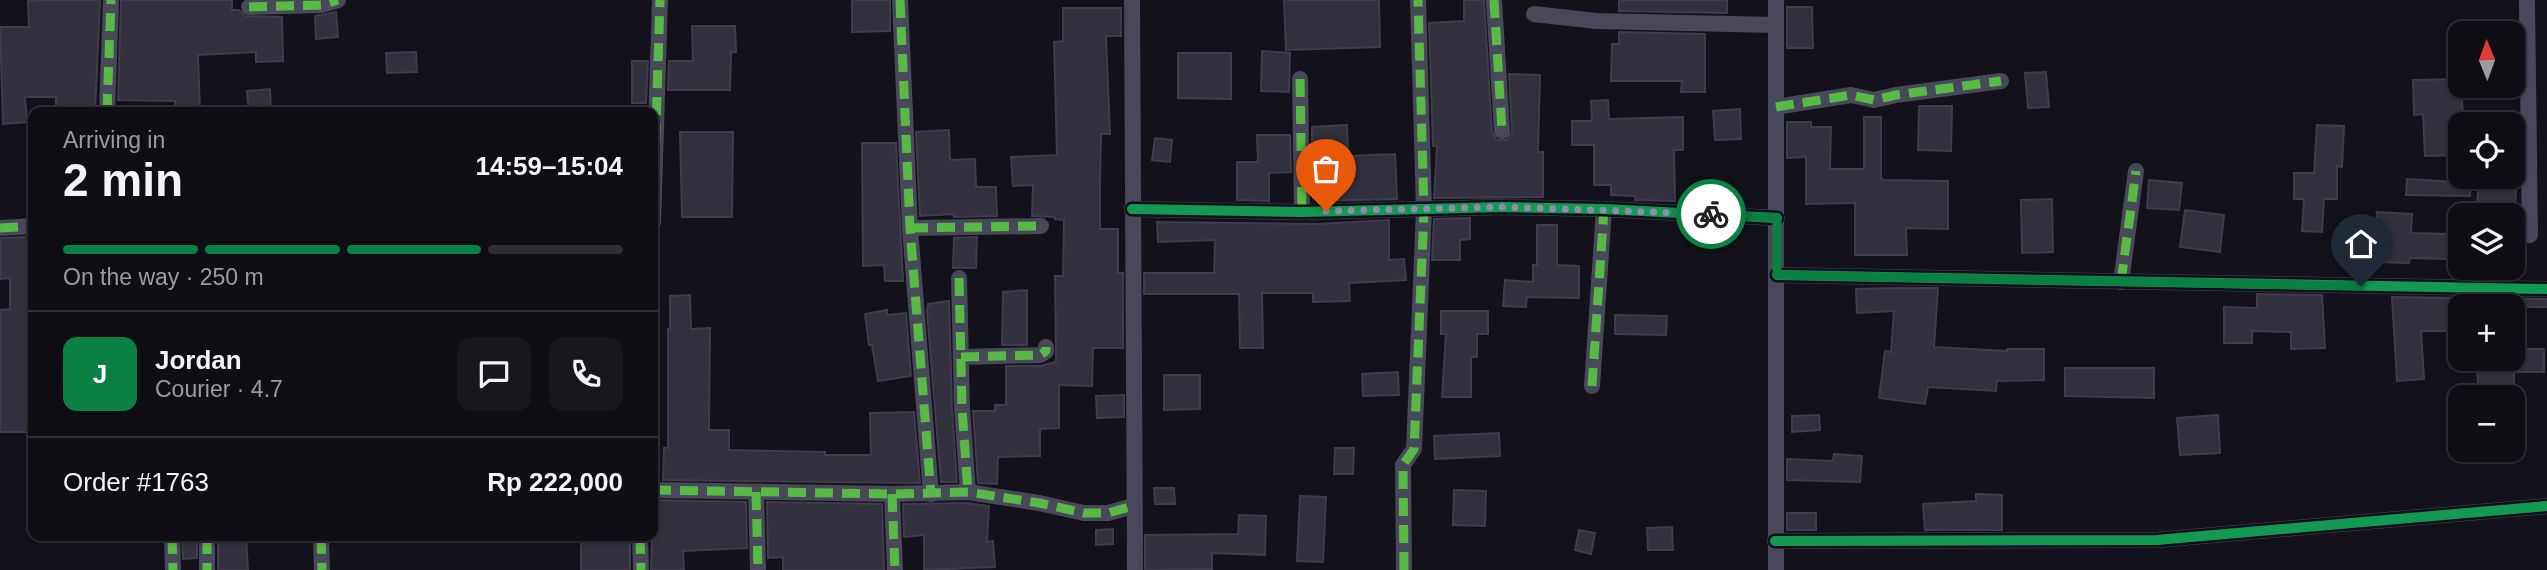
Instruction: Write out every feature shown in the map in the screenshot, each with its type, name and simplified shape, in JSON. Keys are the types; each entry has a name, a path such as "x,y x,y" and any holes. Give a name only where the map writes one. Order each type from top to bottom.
{"street":[{"path":"107,107 111,0"},
{"path":"249,7 321,5 338,0"},
{"path":"657,107 660,0"},
{"path":"900,0 911,228 931,494"},
{"path":"1132,0 1135,570"},
{"path":"1404,570 1403,465 1414,449 1424,210 1418,0"},
{"path":"1494,0 1502,131"},
{"path":"1776,0 1776,570"},
{"path":"2527,0 2530,235"},
{"path":"1534,14 1595,21 1776,25"},
{"path":"1300,79 1302,212"},
{"path":"1776,107 1851,96 1882,99 2001,81"},
{"path":"2121,282 2136,171"},
{"path":"1132,208 1302,212 1503,207 1777,218"},
{"path":"1592,386 1604,209"},
{"path":"0,228 28,226"},
{"path":"911,228 1041,226"},
{"path":"1777,275 2547,289"},
{"path":"959,278 962,408 968,492"},
{"path":"961,357 1040,355 1046,351 1046,347"},
{"path":"658,490 892,494 968,492 1084,513 1108,513 1133,506"},
{"path":"756,492 758,570"},
{"path":"892,494 895,570"},
{"path":"1774,541 2158,540 2547,506"},
{"path":"172,541 173,570"},
{"path":"207,541 207,570"},
{"path":"321,541 322,570"},
{"path":"640,541 641,570"}],"building":[{"path":"100,0 95,107 56,107 56,97 25,97 27,122 3,124 0,27 29,27 28,1"},
{"path":"121,0 232,0 232,10 239,10 245,16 282,17 283,61 256,62 256,52 198,55 200,107 175,107 175,101 118,100"},
{"path":"852,0 890,0 890,31 852,32"},
{"path":"1284,0 1379,0 1380,47 1286,50"},
{"path":"1464,0 1484,0 1492,132 1497,140 1507,140 1512,131 1509,74 1540,75 1538,152 1543,152 1543,197 1434,198 1437,146 1433,146 1429,23 1464,21"},
{"path":"1619,0 1727,0 1727,13 1619,11"},
{"path":"1787,7 1812,7 1813,48 1787,48"},
{"path":"1063,8 1121,8 1121,36 1106,36 1110,134 1101,134 1100,229 1118,229 1118,273 1123,273 1123,348 1093,348 1092,386 1059,385 1059,428 1040,429 1040,456 998,457 997,484 978,483 973,411 995,411 995,405 1006,405 1006,366 1040,366 1056,362 1055,276 1063,276 1064,220 1032,216 1033,185 1013,186 1011,157 1057,155 1054,42 1063,41"},
{"path":"336,12 338,37 316,39 315,16"},
{"path":"692,26 735,26 736,52 731,52 730,90 668,90 669,61 693,61"},
{"path":"1619,32 1705,34 1705,92 1681,92 1682,81 1611,81 1612,44 1619,44"},
{"path":"1262,51 1290,53 1289,92 1261,91"},
{"path":"416,52 417,72 387,73 386,53"},
{"path":"1178,53 1231,53 1231,99 1178,98"},
{"path":"632,61 648,61 646,103 632,103"},
{"path":"2046,72 2049,107 2028,108 2025,73"},
{"path":"2448,79 2448,98 2462,98 2463,112 2448,112 2448,155 2425,156 2423,114 2414,115 2413,80"},
{"path":"270,89 271,107 249,107 247,91"},
{"path":"1608,100 1609,119 1683,117 1683,150 1674,150 1675,201 1635,200 1635,196 1611,195 1611,185 1594,185 1594,145 1572,145 1572,121 1592,121 1591,101"},
{"path":"1919,106 1952,106 1951,151 1918,150"},
{"path":"1740,109 1741,139 1715,140 1713,111"},
{"path":"1864,117 1881,117 1883,180 1948,181 1948,229 1906,228 1907,255 1855,255 1855,203 1806,204 1806,157 1787,158 1787,122 1811,122 1811,127 1831,127 1830,169 1864,169"},
{"path":"1347,125 1348,156 1395,154 1397,199 1320,201 1320,173 1312,174 1312,127"},
{"path":"2317,125 2344,126 2342,167 2337,166 2337,199 2324,199 2322,232 2302,231 2304,199 2294,199 2294,173 2314,173"},
{"path":"949,130 950,160 975,159 976,187 996,187 997,216 920,216 916,132"},
{"path":"680,132 733,132 732,217 682,217"},
{"path":"1257,135 1290,135 1291,172 1269,173 1269,201 1237,200 1237,162 1258,162"},
{"path":"1155,138 1172,140 1170,162 1152,160"},
{"path":"862,143 896,143 903,281 885,281 884,265 863,266"},
{"path":"2407,179 2448,182 2448,189 2471,189 2470,196 2406,195"},
{"path":"2149,180 2182,183 2179,210 2147,208"},
{"path":"2478,189 2516,189 2515,203 2477,202"},
{"path":"2052,199 2053,252 2022,253 2021,200"},
{"path":"2185,210 2224,215 2220,252 2180,247"},
{"path":"2377,212 2412,214 2411,233 2448,234 2448,259 2410,258 2409,263 2374,262"},
{"path":"1470,218 1470,239 1460,240 1460,260 1432,260 1434,219"},
{"path":"1389,220 1389,260 1404,259 1406,280 1349,283 1350,301 1313,302 1313,293 1262,293 1263,348 1240,348 1239,294 1144,294 1144,273 1214,273 1215,240 1158,242 1157,222 1319,224"},
{"path":"1537,225 1557,225 1557,265 1579,266 1579,298 1527,297 1526,307 1503,306 1505,280 1533,282 1533,265 1537,265"},
{"path":"27,237 28,432 0,432 0,310 10,309 10,278 0,279 0,238"},
{"path":"977,237 976,268 953,268 954,238"},
{"path":"1938,288 1934,347 2007,351 2044,349 2044,380 1997,381 1996,391 1928,387 1925,404 1879,398 1885,351 1891,352 1894,311 1857,313 1856,289"},
{"path":"1027,290 1027,345 1002,345 1003,292"},
{"path":"2257,294 2322,295 2325,348 2291,349 2291,332 2252,331 2252,343 2224,343 2224,307 2257,308"},
{"path":"690,295 691,329 710,328 709,430 729,430 729,450 871,455 870,413 914,412 920,483 663,480 664,448 668,448 670,296"},
{"path":"2392,297 2448,298 2448,331 2421,331 2424,379 2397,381"},
{"path":"2525,299 2547,299 2547,307 2525,307"},
{"path":"949,301 957,482 941,482 927,311 928,304"},
{"path":"887,310 887,315 906,313 911,376 878,381 865,314"},
{"path":"1441,311 1488,311 1488,334 1477,334 1477,357 1471,357 1471,397 1442,397 1446,334 1441,334"},
{"path":"1615,315 1667,316 1666,335 1615,334"},
{"path":"2525,349 2544,349 2544,372 2514,372 2514,385 2478,385 2477,371 2525,371"},
{"path":"2065,368 2154,368 2154,398 2065,396"},
{"path":"1398,372 1399,395 1363,396 1362,374"},
{"path":"1164,375 1200,375 1200,409 1164,410"},
{"path":"1124,395 1124,417 1097,418 1096,396"},
{"path":"1819,415 1820,430 1792,432 1792,416"},
{"path":"2218,415 2220,453 2180,455 2177,418"},
{"path":"1499,433 1500,456 1435,459 1434,436"},
{"path":"1335,448 1354,448 1353,474 1334,474"},
{"path":"1834,454 1862,456 1860,482 1787,480 1787,459 1833,461"},
{"path":"1154,488 1174,488 1175,504 1155,504"},
{"path":"1454,490 1486,491 1485,526 1453,525"},
{"path":"1976,494 2002,495 2002,530 1925,530 1923,504 1976,501"},
{"path":"1300,496 1326,497 1323,562 1297,561"},
{"path":"658,500 746,502 747,548 683,551 684,570 651,570 652,541 658,541"},
{"path":"767,502 882,504 884,570 783,570 783,557 768,558"},
{"path":"967,503 989,506 987,542 993,541 995,567 924,570 924,535 904,537 903,504"},
{"path":"1787,513 1816,513 1816,530 1787,530"},
{"path":"1239,515 1266,516 1265,555 1212,553 1212,569 1145,570 1145,535 1238,534"},
{"path":"1672,527 1673,550 1648,550 1647,528"},
{"path":"1113,529 1113,544 1096,545 1096,530"},
{"path":"1579,530 1595,533 1591,554 1575,550"},
{"path":"182,541 197,541 197,558 183,559"},
{"path":"218,541 246,541 248,570 218,570"},
{"path":"581,541 630,541 630,570 581,570"}],"marked path":[{"path":"107,107 111,0"},
{"path":"249,7 321,5 338,0"},
{"path":"657,107 660,0"},
{"path":"900,0 910,228 931,494"},
{"path":"1404,570 1403,465 1414,449 1424,210 1418,0"},
{"path":"1494,0 1502,131"},
{"path":"1300,79 1302,212"},
{"path":"1776,107 1851,95 1874,100 2001,81"},
{"path":"2121,282 2136,171"},
{"path":"1592,386 1604,209"},
{"path":"0,228 28,226"},
{"path":"910,228 1041,226"},
{"path":"959,278 962,408 968,492"},
{"path":"961,357 1040,355 1046,351 1046,347"},
{"path":"658,490 892,494 968,492 1084,513 1108,513 1133,506"},
{"path":"756,492 758,570"},
{"path":"892,494 895,570"},
{"path":"172,541 173,570"},
{"path":"207,541 207,570"},
{"path":"321,541 322,570"},
{"path":"640,541 641,570"}],"cycle path":[{"path":"1132,209 1302,212 1503,207 1777,218"},
{"path":"1777,275 2547,289"},
{"path":"1775,541 2157,540 2547,506"}],"way so far":[{"path":"1326,211 1503,207 1711,214"}],"route":[{"path":"1711,214 1777,218 1777,275 2361,286"}]}
